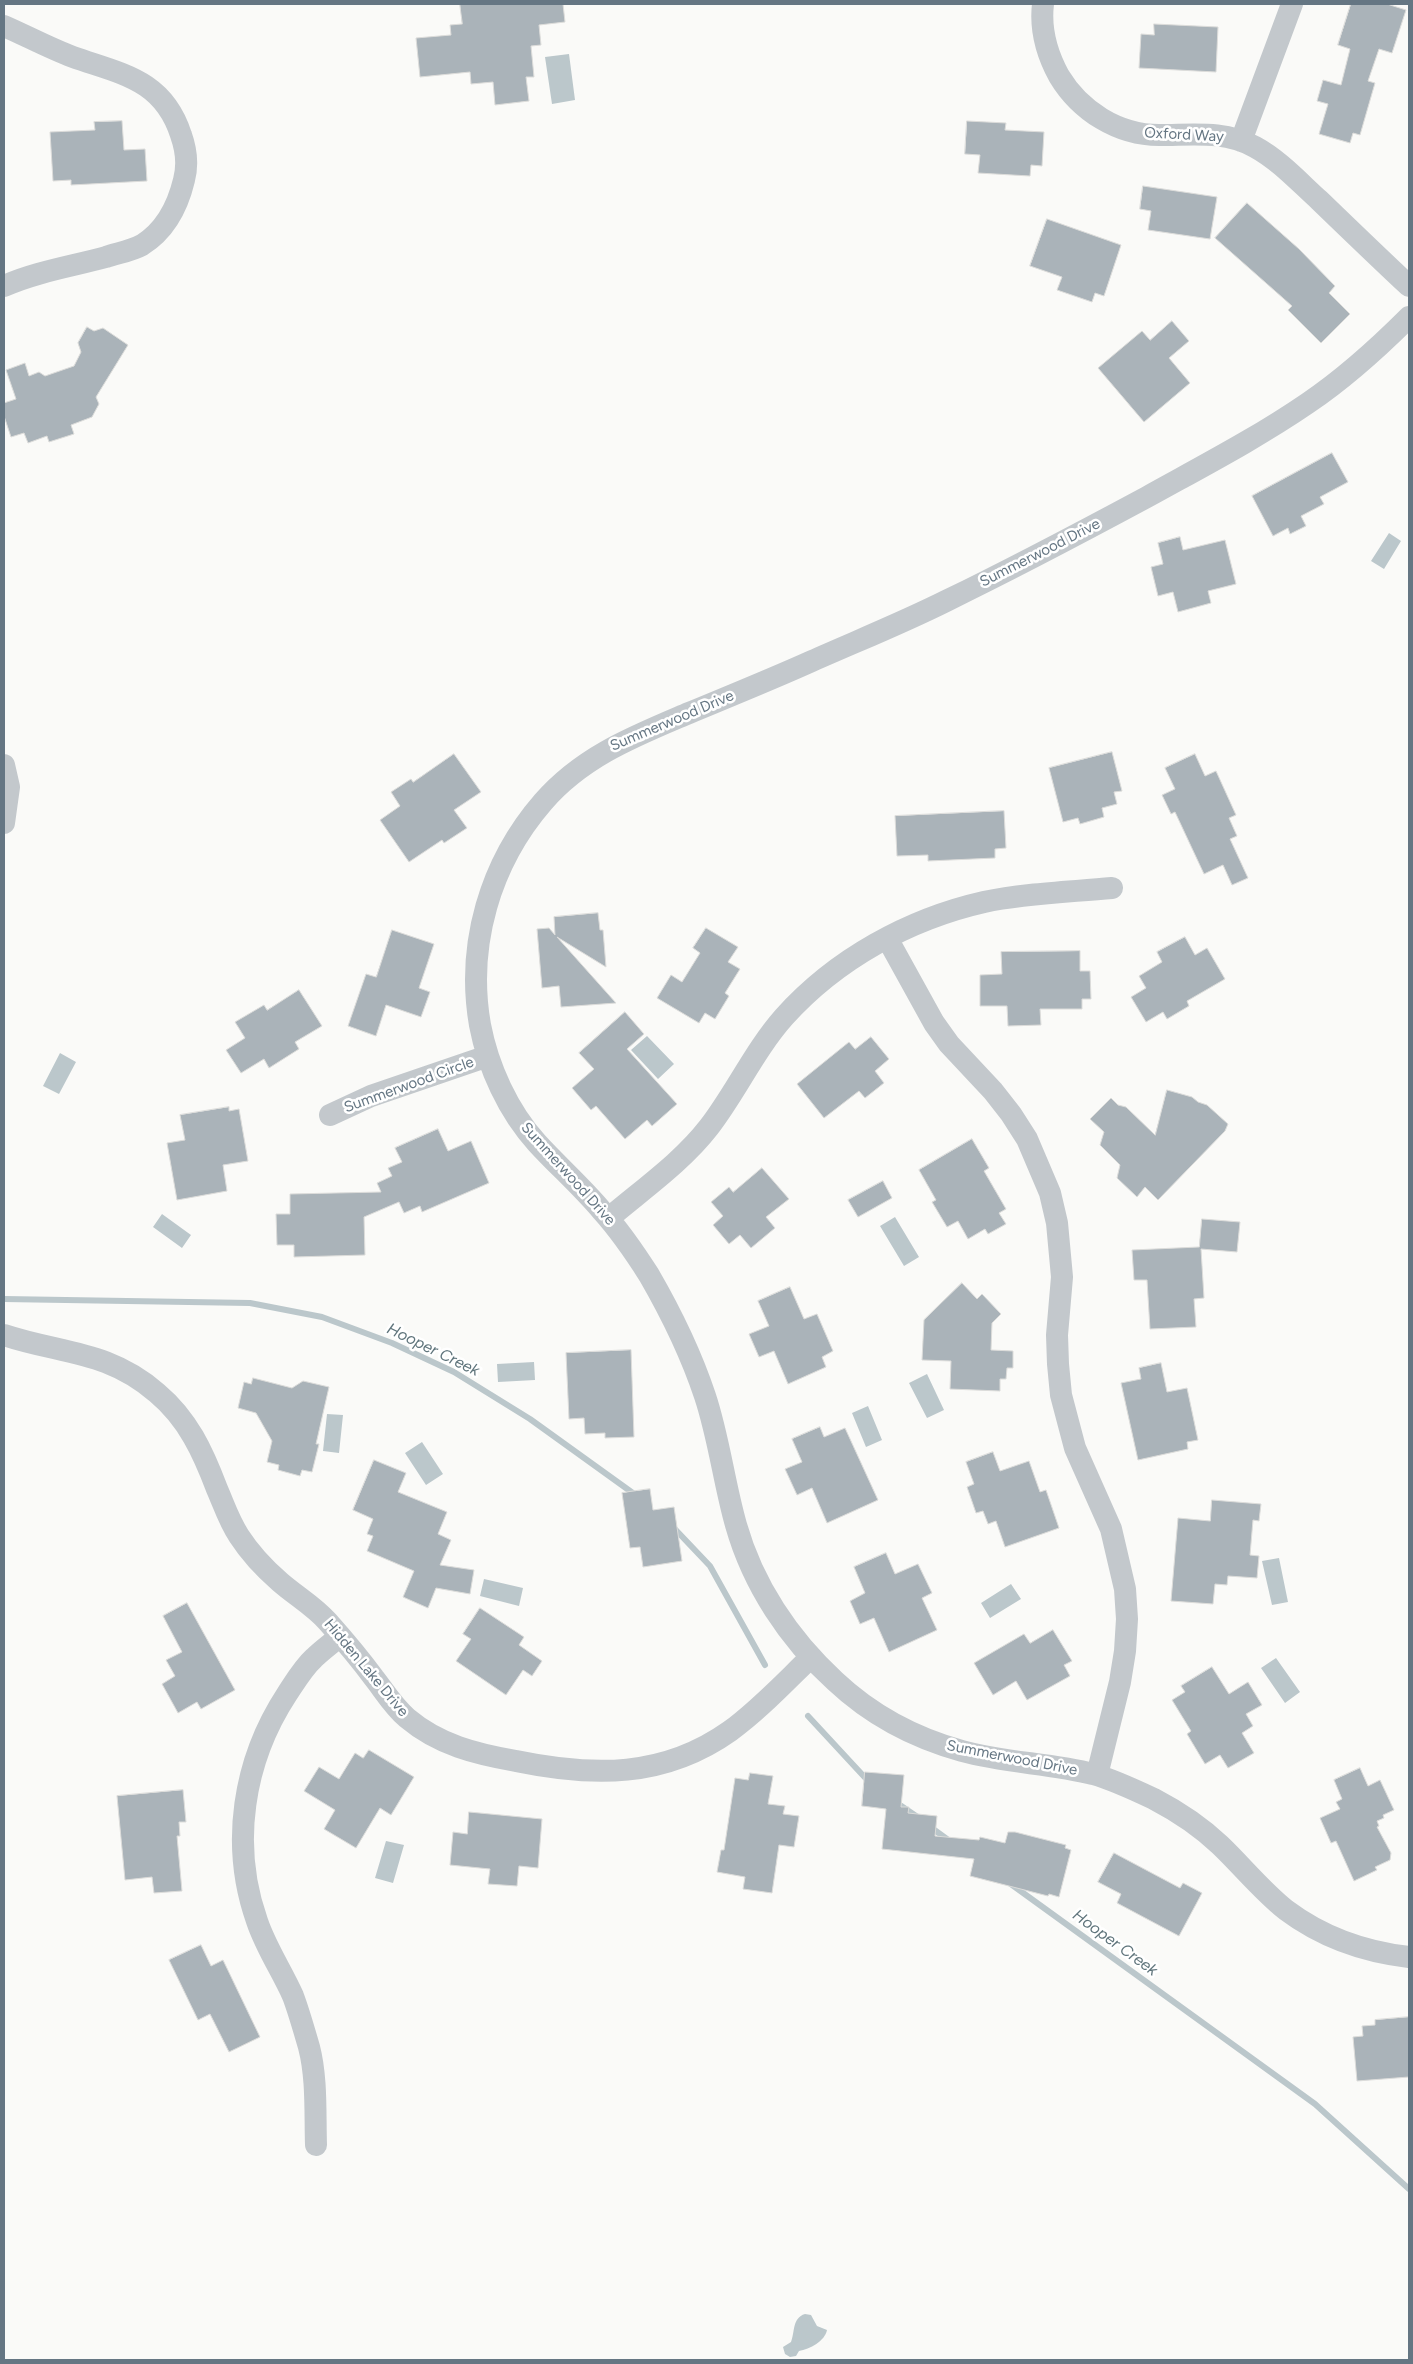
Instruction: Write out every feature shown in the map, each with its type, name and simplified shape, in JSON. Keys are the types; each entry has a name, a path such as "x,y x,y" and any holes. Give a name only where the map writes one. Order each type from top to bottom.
{"street":[{"name":"Oxford Way","path":"1043,4 1043,28 1052,64 1075,97 1090,111 1106,122 1141,134 1210,134 1241,141 1255,147 1284,168 1409,286"},
{"path":"1241,141 1292,4"},
{"path":"4,26 72,56 134,78 148,85 160,96 170,110 178,126 186,159 185,175 176,205 162,228 142,245 4,286"},
{"name":"Summerwood Drive","path":"1409,317 1370,355 1302,407 1240,446 1092,527 941,604 605,750 582,766 545,799 526,823 497,873 487,901 480,932 476,966 478,1007 488,1056 501,1087 536,1142 608,1218 632,1248 672,1316 705,1395 735,1524 747,1557 777,1614 811,1657 839,1685 866,1707 929,1740 964,1752 1097,1775 1162,1803 1217,1842 1284,1908 1307,1924 1341,1941 1376,1952 1409,1957"},
{"path":"4,765 9,787 4,823"},
{"path":"608,1218 696,1143 710,1126 769,1035 803,998 852,958 887,938 920,923 985,902 1043,894 1112,888"},
{"path":"887,938 934,1023 949,1044 993,1091 1011,1114 1026,1139 1050,1193 1056,1222 1061,1268 1057,1344 1061,1395 1075,1448 1111,1529 1125,1589 1126,1650 1097,1775"},
{"name":"Summerwood Circle","path":"330,1115 371,1096 488,1056"},
{"name":"Hidden Lake Drive","path":"4,1335 105,1361 122,1369 157,1393 194,1436 230,1520 251,1551 280,1582 315,1609 340,1636 375,1679 392,1704 420,1729 453,1746 487,1756 557,1770 587,1772 650,1766 680,1758 710,1744 753,1712 811,1657"},
{"path":"316,2144 314,2077 309,2049 293,1997 256,1920 247,1877 243,1827 250,1776 267,1728 305,1668 313,1658 340,1636"}],"shaded area":[{"path":"569,54 575,100 552,104 545,57"},
{"path":"1389,533 1401,541 1384,569 1371,561"},
{"path":"647,1036 674,1064 658,1079 631,1050"},
{"path":"60,1053 76,1062 59,1094 43,1086"},
{"path":"162,1214 191,1235 182,1248 153,1227"},
{"path":"895,1217 919,1257 904,1266 880,1226"},
{"path":"534,1362 535,1380 498,1382 497,1364"},
{"path":"927,1374 944,1410 927,1418 909,1383"},
{"path":"868,1406 882,1440 866,1447 852,1413"},
{"path":"327,1414 343,1415 339,1453 323,1451"},
{"path":"422,1442 443,1474 426,1485 405,1453"},
{"path":"1279,1558 1288,1602 1272,1605 1262,1561"},
{"path":"484,1579 523,1588 519,1606 480,1596"},
{"path":"1011,1584 1021,1599 990,1618 981,1603"},
{"path":"1276,1658 1300,1692 1285,1703 1261,1668"},
{"path":"386,1841 404,1845 393,1883 375,1878"},
{"path":"805,2314 811,2315 817,2326 827,2330 826,2334 816,2344 799,2351 796,2356 790,2357 785,2354 783,2347 791,2342 796,2322"}],"building":[{"path":"460,4 563,4 565,22 539,25 541,45 531,46 534,77 526,77 529,101 495,105 493,82 471,84 470,72 420,77 416,38 451,35 450,25 462,24"},
{"path":"1351,4 1387,4 1406,10 1392,53 1379,49 1368,81 1375,83 1360,135 1353,133 1350,143 1319,134 1328,104 1317,101 1323,80 1341,85 1350,49 1338,45"},
{"path":"1154,24 1218,27 1216,72 1139,68 1141,34 1154,35"},
{"path":"122,121 124,150 145,149 147,181 71,185 71,180 53,181 50,132 95,130 94,122"},
{"path":"967,121 1006,123 1005,130 1044,132 1042,166 1031,165 1030,176 978,173 980,155 965,154"},
{"path":"1143,186 1217,197 1210,239 1148,230 1151,211 1140,209"},
{"path":"1247,203 1299,249 1335,286 1329,293 1350,314 1321,343 1288,310 1292,306 1215,238"},
{"path":"1047,219 1121,245 1104,296 1095,293 1092,302 1057,290 1062,277 1030,266"},
{"path":"1172,321 1189,341 1169,358 1190,383 1144,422 1098,368 1142,331 1150,340"},
{"path":"87,327 94,331 103,328 128,345 96,397 99,404 92,417 71,425 74,434 49,442 47,436 28,443 24,433 11,437 4,416 4,403 16,399 6,370 25,363 29,376 39,372 45,376 74,366 81,352 78,343"},
{"path":"1332,453 1348,482 1320,497 1324,504 1301,516 1306,526 1290,534 1288,528 1273,536 1252,496"},
{"path":"1180,537 1183,550 1225,540 1236,584 1208,591 1211,603 1178,612 1173,592 1158,596 1151,567 1163,564 1158,543"},
{"path":"1112,752 1122,791 1114,792 1117,804 1102,808 1104,817 1080,824 1078,818 1063,822 1049,768"},
{"path":"454,754 481,792 454,810 467,828 444,843 442,840 409,862 380,820 400,806 391,792 411,779 413,782"},
{"path":"1195,754 1205,776 1216,771 1236,815 1229,818 1237,836 1230,839 1248,878 1232,885 1223,865 1204,874 1175,812 1171,814 1162,795 1175,789 1165,768"},
{"path":"1004,811 1006,848 995,849 995,858 928,861 928,855 897,856 895,816"},
{"path":"598,913 600,930 603,930 606,967 557,937 616,1003 561,1007 559,986 542,988 537,929 549,928 555,935 554,917"},
{"path":"706,928 738,947 728,962 740,969 725,993 729,996 715,1019 705,1013 699,1023 657,998 671,975 682,982 700,953 693,948"},
{"path":"392,930 434,944 419,988 430,992 421,1017 386,1005 376,1036 348,1026 366,974 376,977"},
{"path":"1185,937 1195,955 1207,948 1225,979 1187,1001 1189,1006 1167,1019 1163,1012 1146,1022 1131,997 1146,988 1139,976 1162,962 1157,952"},
{"path":"1080,951 1080,971 1090,971 1091,999 1082,999 1082,1009 1040,1009 1041,1025 1008,1026 1007,1006 980,1006 980,975 1002,974 1001,952"},
{"path":"299,990 322,1026 295,1042 299,1049 269,1068 264,1059 241,1073 226,1050 245,1038 235,1022 264,1005 267,1010"},
{"path":"625,1012 644,1034 627,1049 677,1104 652,1126 647,1120 625,1139 596,1106 591,1110 572,1088 594,1069 579,1053"},
{"path":"871,1037 889,1059 875,1071 884,1083 865,1098 859,1091 824,1118 797,1084 849,1042 855,1049"},
{"path":"1167,1090 1192,1097 1198,1102 1207,1105 1228,1124 1225,1131 1158,1200 1145,1187 1137,1197 1117,1178 1120,1165 1100,1145 1104,1132 1090,1119 1111,1098 1118,1105 1126,1107 1155,1135"},
{"path":"229,1107 229,1111 239,1109 248,1161 223,1165 227,1191 177,1200 167,1143 185,1140 180,1115"},
{"path":"438,1129 448,1151 471,1141 489,1183 422,1212 420,1206 404,1213 399,1202 364,1217 365,1255 294,1257 294,1245 277,1245 276,1214 290,1214 290,1194 381,1192 377,1183 392,1176 388,1168 402,1162 395,1148"},
{"path":"972,1139 989,1168 984,1171 1006,1209 999,1213 1006,1224 988,1234 985,1229 968,1239 958,1221 947,1227 932,1202 936,1200 919,1170"},
{"path":"762,1168 789,1199 766,1217 775,1228 751,1248 740,1235 729,1244 713,1225 723,1216 711,1202 729,1187 733,1192"},
{"path":"883,1181 892,1198 858,1217 848,1200"},
{"path":"1202,1219 1240,1222 1237,1252 1201,1249 1204,1298 1194,1299 1196,1327 1150,1329 1147,1280 1134,1280 1132,1250 1199,1247"},
{"path":"962,1283 977,1299 982,1294 1001,1314 992,1323 991,1350 1013,1351 1013,1368 1007,1368 1006,1379 1000,1379 1000,1391 950,1389 951,1361 922,1360 924,1320"},
{"path":"790,1287 804,1319 817,1314 833,1351 822,1357 826,1367 788,1384 774,1351 759,1357 749,1334 769,1326 758,1301"},
{"path":"631,1350 634,1437 605,1438 605,1433 585,1434 584,1418 569,1419 566,1353"},
{"path":"1161,1363 1167,1392 1187,1388 1198,1440 1187,1442 1188,1449 1138,1460 1121,1383 1141,1379 1139,1368"},
{"path":"253,1378 292,1388 303,1381 329,1387 316,1444 319,1444 312,1472 302,1470 300,1476 278,1470 279,1465 267,1462 272,1441 256,1413 238,1408 244,1382 251,1384"},
{"path":"820,1427 824,1437 845,1428 878,1500 827,1523 812,1488 797,1495 785,1469 802,1462 792,1439"},
{"path":"993,1452 1000,1471 1029,1461 1040,1492 1046,1490 1059,1528 1005,1547 996,1521 988,1524 983,1511 976,1513 967,1487 974,1484 966,1462"},
{"path":"374,1460 406,1473 398,1492 447,1512 438,1534 451,1540 440,1565 474,1570 470,1594 436,1588 428,1608 403,1597 414,1571 367,1551 373,1536 367,1534 373,1519 353,1510"},
{"path":"650,1489 653,1510 674,1507 682,1561 643,1567 640,1547 630,1548 622,1493"},
{"path":"1212,1500 1261,1504 1259,1521 1253,1520 1250,1555 1259,1556 1257,1578 1228,1576 1227,1585 1215,1584 1213,1604 1171,1601 1178,1518 1210,1521"},
{"path":"886,1553 895,1574 918,1564 932,1593 922,1598 937,1630 889,1652 874,1618 860,1624 850,1601 865,1593 854,1567"},
{"path":"187,1603 235,1690 201,1709 197,1702 178,1713 162,1684 175,1676 166,1660 182,1652 163,1616"},
{"path":"480,1608 524,1637 519,1645 542,1661 532,1676 523,1670 506,1695 456,1661 471,1639 463,1634"},
{"path":"1053,1630 1072,1661 1064,1665 1070,1676 1027,1700 1016,1681 993,1695 974,1663 1024,1634 1030,1643"},
{"path":"1212,1667 1229,1694 1248,1682 1262,1705 1246,1714 1253,1726 1242,1733 1254,1753 1228,1768 1220,1755 1205,1764 1187,1734 1191,1731 1172,1700 1185,1692 1181,1686"},
{"path":"369,1750 414,1777 391,1815 380,1808 356,1848 324,1829 335,1810 304,1791 319,1767 339,1779 355,1753 363,1758"},
{"path":"1360,1768 1368,1786 1380,1780 1394,1810 1383,1815 1384,1818 1377,1821 1379,1826 1377,1827 1391,1853 1390,1860 1375,1867 1377,1870 1354,1881 1336,1841 1331,1843 1320,1818 1340,1809 1336,1802 1342,1799 1334,1780"},
{"path":"865,1772 904,1775 901,1807 909,1807 908,1813 937,1816 935,1836 979,1840 980,1837 1005,1843 1008,1832 1015,1832 1066,1845 1065,1848 1071,1850 1059,1897 1049,1894 1048,1896 970,1876 974,1859 882,1849 886,1809 862,1806"},
{"path":"750,1773 773,1776 768,1804 785,1806 783,1814 799,1816 794,1847 779,1845 772,1893 743,1889 745,1877 717,1872 721,1850 724,1850 735,1778 748,1780"},
{"path":"183,1790 186,1822 179,1822 180,1836 177,1836 182,1891 154,1893 152,1877 125,1880 117,1796"},
{"path":"469,1812 542,1819 538,1868 519,1866 517,1886 488,1884 490,1869 450,1865 453,1832 467,1834"},
{"path":"1114,1853 1180,1888 1183,1883 1202,1893 1179,1936 1117,1903 1121,1894 1098,1882"},
{"path":"201,1945 211,1966 223,1960 260,2037 229,2052 210,2014 198,2020 169,1960"},
{"path":"1409,2017 1409,2077 1357,2081 1353,2037 1363,2036 1362,2026 1375,2025 1375,2020"}],"waterway":[{"name":"Hooper Creek","path":"4,1299 250,1303 322,1317 392,1343 454,1372 530,1419 637,1496"},
{"name":"Hooper Creek","path":"673,1527 710,1566 765,1665"},
{"name":"Hooper Creek","path":"808,1716 870,1783"},
{"name":"Hooper Creek","path":"894,1801 919,1818"},
{"name":"Hooper Creek","path":"929,1826 951,1842"},
{"name":"Hooper Creek","path":"1008,1882 1315,2104 1409,2189"}]}
